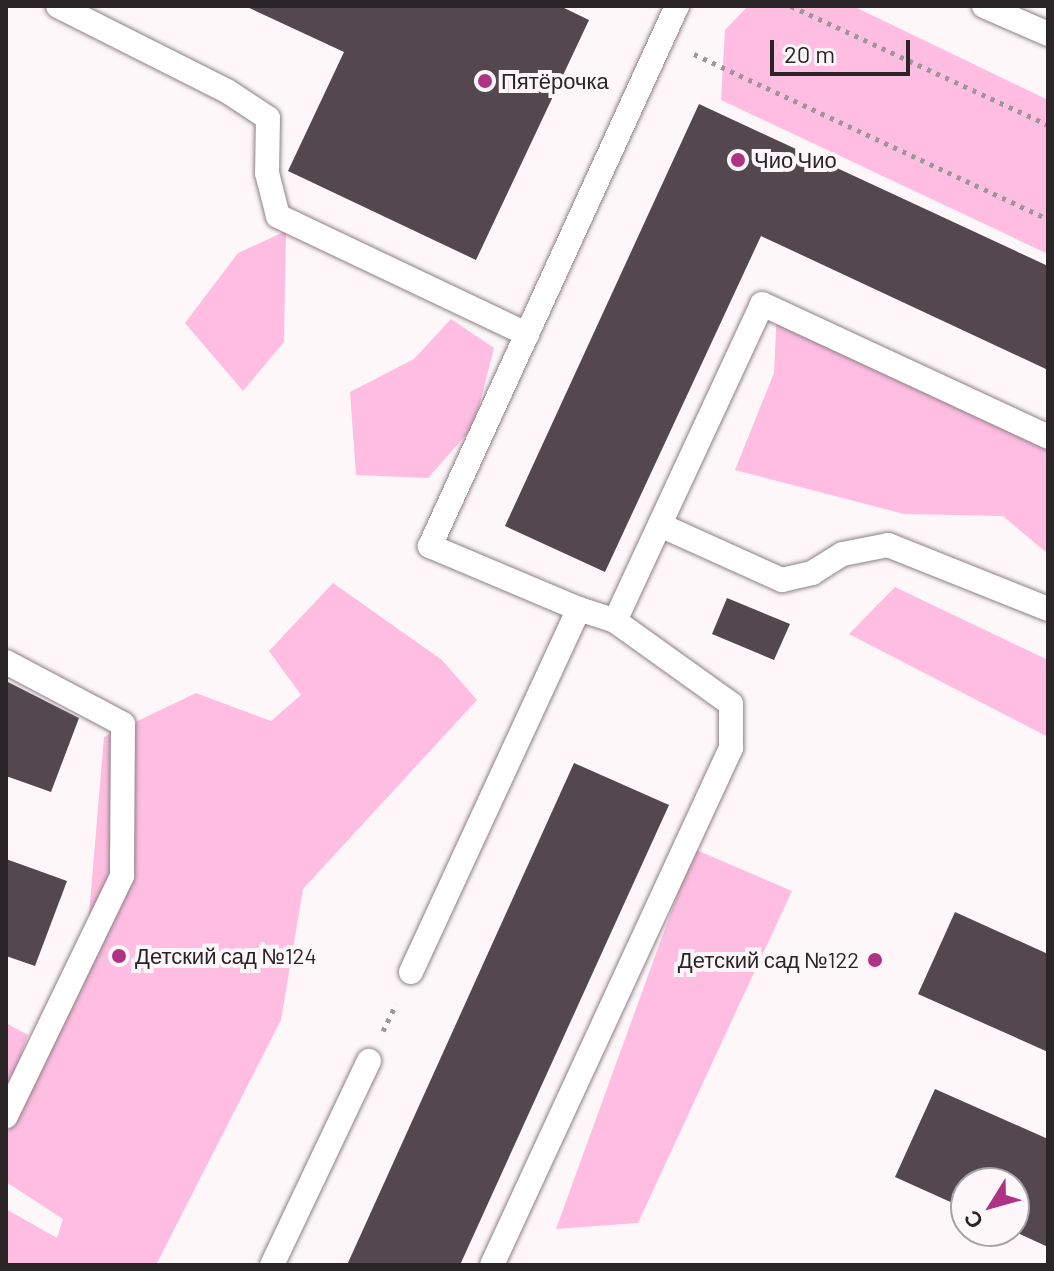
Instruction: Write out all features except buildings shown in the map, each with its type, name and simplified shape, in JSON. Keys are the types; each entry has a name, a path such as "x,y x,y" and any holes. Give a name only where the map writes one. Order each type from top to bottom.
{"lane":[{"path":"58,6 227,91 268,118 267,173 278,216 527,334"},
{"path":"492,1265 731,748 731,704 615,621 579,609 430,546 677,6"},
{"path":"984,6 1048,34"},
{"path":"615,621 762,304 1048,437"},
{"path":"660,525 782,580 812,573 843,554 888,545 1048,609"},
{"path":"411,972 579,609"},
{"path":"6,662 123,724 122,876 8,1105"},
{"path":"272,1265 369,1061"}],"path":[{"path":"791,6 1048,125"},
{"path":"661,39 1048,219"},
{"path":"369,1061 411,972"}],"shaded area":[{"path":"748,6 853,6 1048,100 1048,254 721,100 725,30"},
{"path":"286,231 284,342 243,391 185,323 238,253"},
{"path":"777,310 1048,442 1048,554 1003,516 904,514 735,470 774,373"},
{"path":"451,319 494,348 474,426 428,478 356,475 350,392 414,359"},
{"path":"333,583 442,660 477,700 303,889 281,1020 156,1265 6,1265 6,1209 57,1238 63,1219 6,1182 6,1134 20,1115 88,927 104,737 196,693 271,721 301,695 269,651"},
{"path":"895,587 1048,660 1048,737 849,634"},
{"path":"694,849 792,891 638,1223 556,1229"},
{"path":"6,1023 28,1035 6,1098"}],"place":[{"name":"Пятёрочка","path":"485,81"},
{"name":"Чио Чио","path":"738,160"},
{"name":"Детский сад №124","path":"119,956"},
{"name":"Детский сад №122","path":"875,960"}]}
